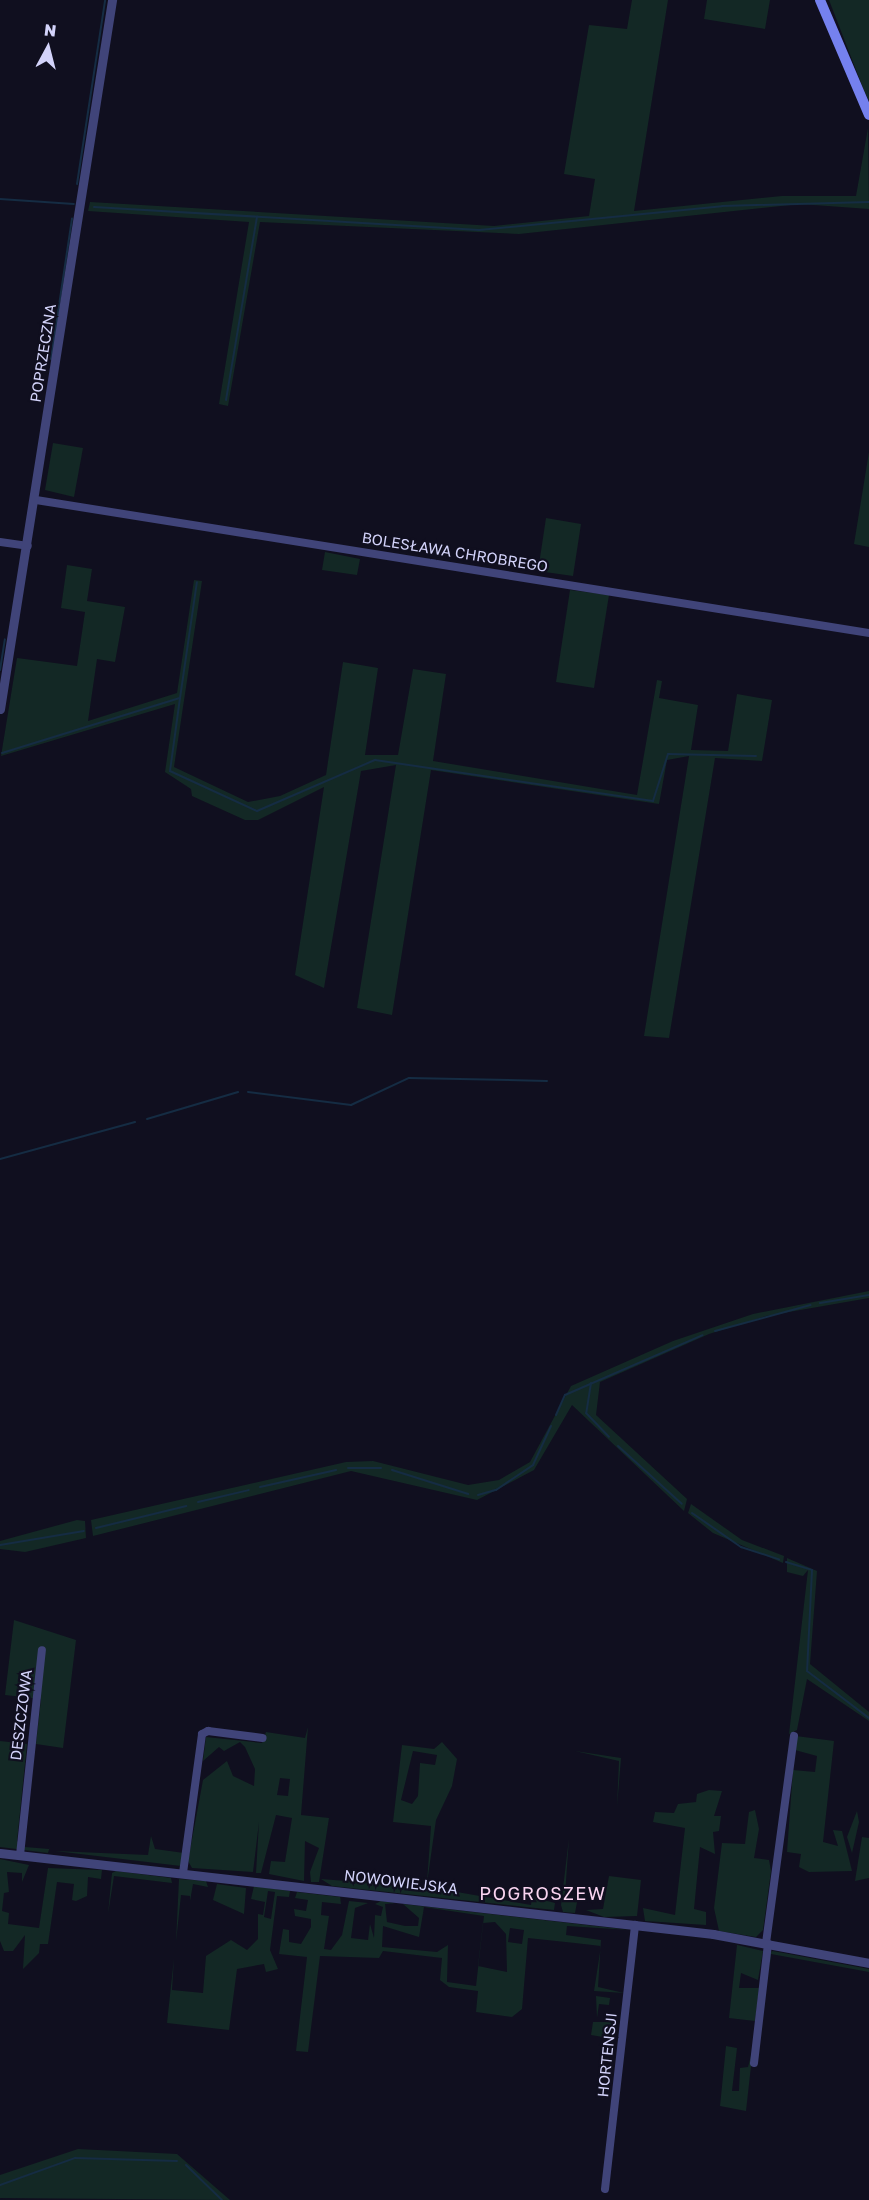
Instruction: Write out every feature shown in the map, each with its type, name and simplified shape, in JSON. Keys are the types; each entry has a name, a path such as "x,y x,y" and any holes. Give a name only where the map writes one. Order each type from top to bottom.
{"main road":[{"path":"820,0 869,115"}],"street":[{"name":"POPRZECZNA","path":"0,709 36,500 112,0"},
{"name":"BOLESŁAWA CHROBREGO","path":"36,500 869,633"},
{"path":"0,542 28,546"},
{"name":"DESZCZOWA","path":"20,1855 42,1650"},
{"path":"183,1873 202,1734 208,1731 263,1738"},
{"path":"754,2063 794,1736"},
{"name":"NOWOWIEJSKA","path":"0,1853 635,1925 767,1943 869,1963"},
{"name":"HORTENSJI","path":"605,2189 635,1925"}],"green space":[{"path":"632,0 668,0 634,211 782,196 856,196 868,128 869,209 800,204 519,234 260,222 228,406 219,404 249,222 88,211 90,202 494,226 589,216 595,179 564,174 589,25 627,29"},
{"path":"707,0 770,0 765,29 704,19"},
{"path":"829,0 869,0 869,101 863,88"},
{"path":"53,443 83,448 74,497 45,490"},
{"path":"869,452 869,547 854,544"},
{"path":"546,518 581,524 573,576 538,571"},
{"path":"325,552 360,559 357,575 322,570"},
{"path":"67,565 92,569 87,601 125,607 115,662 97,659 88,721 177,693 194,580 202,581 174,767 248,802 280,796 326,775 343,662 378,668 365,755 398,755 413,669 446,674 433,761 637,795 657,680 662,681 659,698 698,705 691,750 728,751 737,694 772,700 762,761 715,758 669,1038 644,1036 689,756 667,760 659,804 431,770 392,1015 357,1008 396,765 361,771 324,988 295,975 324,787 258,820 245,820 192,796 191,789 165,772 175,704 1,756 17,658 77,666 85,612 61,608"},
{"path":"570,590 609,595 594,688 556,682"},
{"path":"869,1291 869,1298 766,1316 709,1334 600,1382 596,1415 687,1499 684,1511 572,1405 534,1470 477,1500 351,1471 93,1536 91,1520 346,1462 373,1461 468,1485 499,1480 530,1462 571,1386 673,1341 753,1314"},
{"path":"691,1504 742,1540 784,1556 783,1563 713,1533 688,1513"},
{"path":"77,1520 85,1521 86,1538 25,1552 0,1549 0,1541"},
{"path":"787,1558 817,1571 810,1664 869,1712 869,1721 807,1679 797,1730 789,1734 808,1570 803,1576 787,1572"},
{"path":"14,1620 76,1640 63,1748 36,1744 41,1699 5,1695"},
{"path":"308,1727 301,1815 329,1818 319,1882 311,1882 310,1872 319,1848 305,1841 304,1881 269,1874 271,1861 285,1862 292,1818 276,1815 261,1873 256,1873 259,1822 253,1872 192,1868 188,1861 203,1780 227,1761 233,1776 254,1786 255,1769 245,1747 240,1742 224,1751 219,1747 203,1761 206,1737 262,1743 266,1732 305,1738","holes":["280,1778 290,1779 288,1796 277,1795"]},
{"path":"796,1736 834,1741 823,1842 838,1846 833,1830 842,1831 852,1871 809,1872 799,1867 801,1854 787,1852 793,1770 815,1772 817,1756 795,1750"},
{"path":"0,1741 27,1744 17,1841 25,1847 49,1849 51,1843 48,1853 0,1847"},
{"path":"442,1742 457,1759 452,1786 436,1820 427,1883 431,1826 393,1822 402,1745 434,1749","holes":["413,1751 437,1755 435,1765 420,1763 418,1796 412,1804 401,1800"]},
{"path":"575,1751 621,1758 617,1807 619,1761"},
{"path":"709,1790 722,1791 714,1816 721,1816 719,1831 713,1832 715,1854 700,1847 694,1909 706,1912 706,1925 645,1921 643,1908 675,1915 685,1828 653,1822 655,1812 674,1813 678,1804 696,1802 697,1794"},
{"path":"755,1810 759,1829 754,1858 769,1860 771,1871 763,1930 756,1937 719,1931 714,1908 722,1843 745,1844 749,1812"},
{"path":"857,1811 859,1822 852,1853 847,1837"},
{"path":"151,1836 155,1849 184,1853 181,1866 55,1851 148,1855"},
{"path":"862,1837 869,1838 869,1878 855,1881"},
{"path":"569,1838 565,1895 578,1897 575,1913 563,1912 561,1905"},
{"path":"0,1859 29,1865 22,1882 22,1873 7,1872 9,1892 4,1893 2,1911 9,1913 8,1924 39,1928 48,1868 102,1870 101,1879 88,1877 87,1896 76,1901 72,1900 74,1884 57,1882 48,1944 40,1944 39,1953 23,1969 25,1935 13,1951 4,1951 0,1941"},
{"path":"116,1871 171,1878 172,1883 114,1876 108,1914 112,1873"},
{"path":"609,1876 641,1880 637,1916 604,1917 586,1910 603,1909"},
{"path":"179,1879 206,1881 208,1887 193,1884 190,1901 190,1896 181,1895 176,1942"},
{"path":"321,1879 434,1888 531,1905 532,1897 555,1903 554,1910 332,1886"},
{"path":"217,1884 246,1888 244,1914 213,1900"},
{"path":"254,1886 290,1891 289,1897 277,1896 270,1950 278,1969 266,1972 264,1964 237,1969 229,2030 167,2023 174,1958 172,1990 203,1993 206,1956 231,1940 247,1950 258,1939 258,1914 263,1915 265,1902 251,1899","holes":["268,1891 275,1892 271,1919 264,1917"]},
{"path":"297,1892 340,1897 341,1904 322,1902 321,1915 329,1916 324,1949 331,1950 342,1935 349,1901 368,1903 355,1908 351,1938 368,1940 370,1924 374,1938 375,1915 381,1916 383,1907 375,1904 381,1901 395,1903 385,1904 387,1922 405,1926 418,1926 419,1918 403,1904 630,1930 567,1926 566,1935 601,1940 601,1946 528,1938 522,2009 512,2017 476,2012 478,1991 449,1987 440,1980 442,1958 383,1951 379,1958 320,1956 308,2052 296,2051 307,1957 279,1954 283,1929 289,1930 289,1942 301,1944 311,1927 311,1919 295,1916 294,1909 306,1911 308,1900 295,1898","holes":["424,1907 484,1916 483,1923 495,1922 506,1934 507,1972 478,1966 476,1986 447,1982 448,1945 437,1952 382,1947 383,1926 419,1937","510,1928 524,1930 522,1944 508,1942"]},
{"path":"712,1939 763,1951 758,1980 741,1973 739,1988 759,1988 755,2021 729,2018 737,1945"},
{"path":"600,1950 598,1987 624,1993 594,1991"},
{"path":"770,1952 869,1969 869,1972 771,1954 770,1964"},
{"path":"596,1996 610,1998 609,2005 599,2004 597,2018"},
{"path":"593,2022 617,2022 615,2039 591,2035"},
{"path":"726,2046 737,2048 732,2091 739,2091 740,2068 748,2067 753,2048 746,2111 720,2106"},
{"path":"78,2149 177,2154 230,2200 0,2198 0,2175"}],"waterway":[{"path":"77,184 105,0"},
{"path":"0,199 74,204"},
{"path":"94,207 479,230 722,206 869,202"},
{"path":"226,400 257,217"},
{"path":"51,359 72,219"},
{"path":"180,698 197,582"},
{"path":"0,670 5,639"},
{"path":"2,753 180,698 170,771 257,811 375,760 653,801 668,754 756,756"},
{"path":"248,1092 351,1105 409,1078 547,1081"},
{"path":"147,1119 238,1092"},
{"path":"0,1159 135,1122"},
{"path":"820,1303 869,1295"},
{"path":"715,1331 811,1305"},
{"path":"556,1415 565,1395 703,1335"},
{"path":"591,1383 586,1413 609,1437"},
{"path":"478,1495 496,1490 533,1465 551,1426"},
{"path":"618,1446 682,1504"},
{"path":"348,1468 381,1468"},
{"path":"260,1487 336,1470"},
{"path":"392,1470 468,1494"},
{"path":"198,1502 249,1490"},
{"path":"96,1528 186,1506"},
{"path":"692,1513 741,1547 779,1559"},
{"path":"0,1545 84,1531"},
{"path":"786,1562 812,1570 807,1671 869,1718"},
{"path":"0,2185 75,2158 177,2161"},
{"path":"186,2165 222,2200"}],"district":[{"name":"POGROSZEW","path":"543,1893"}]}
